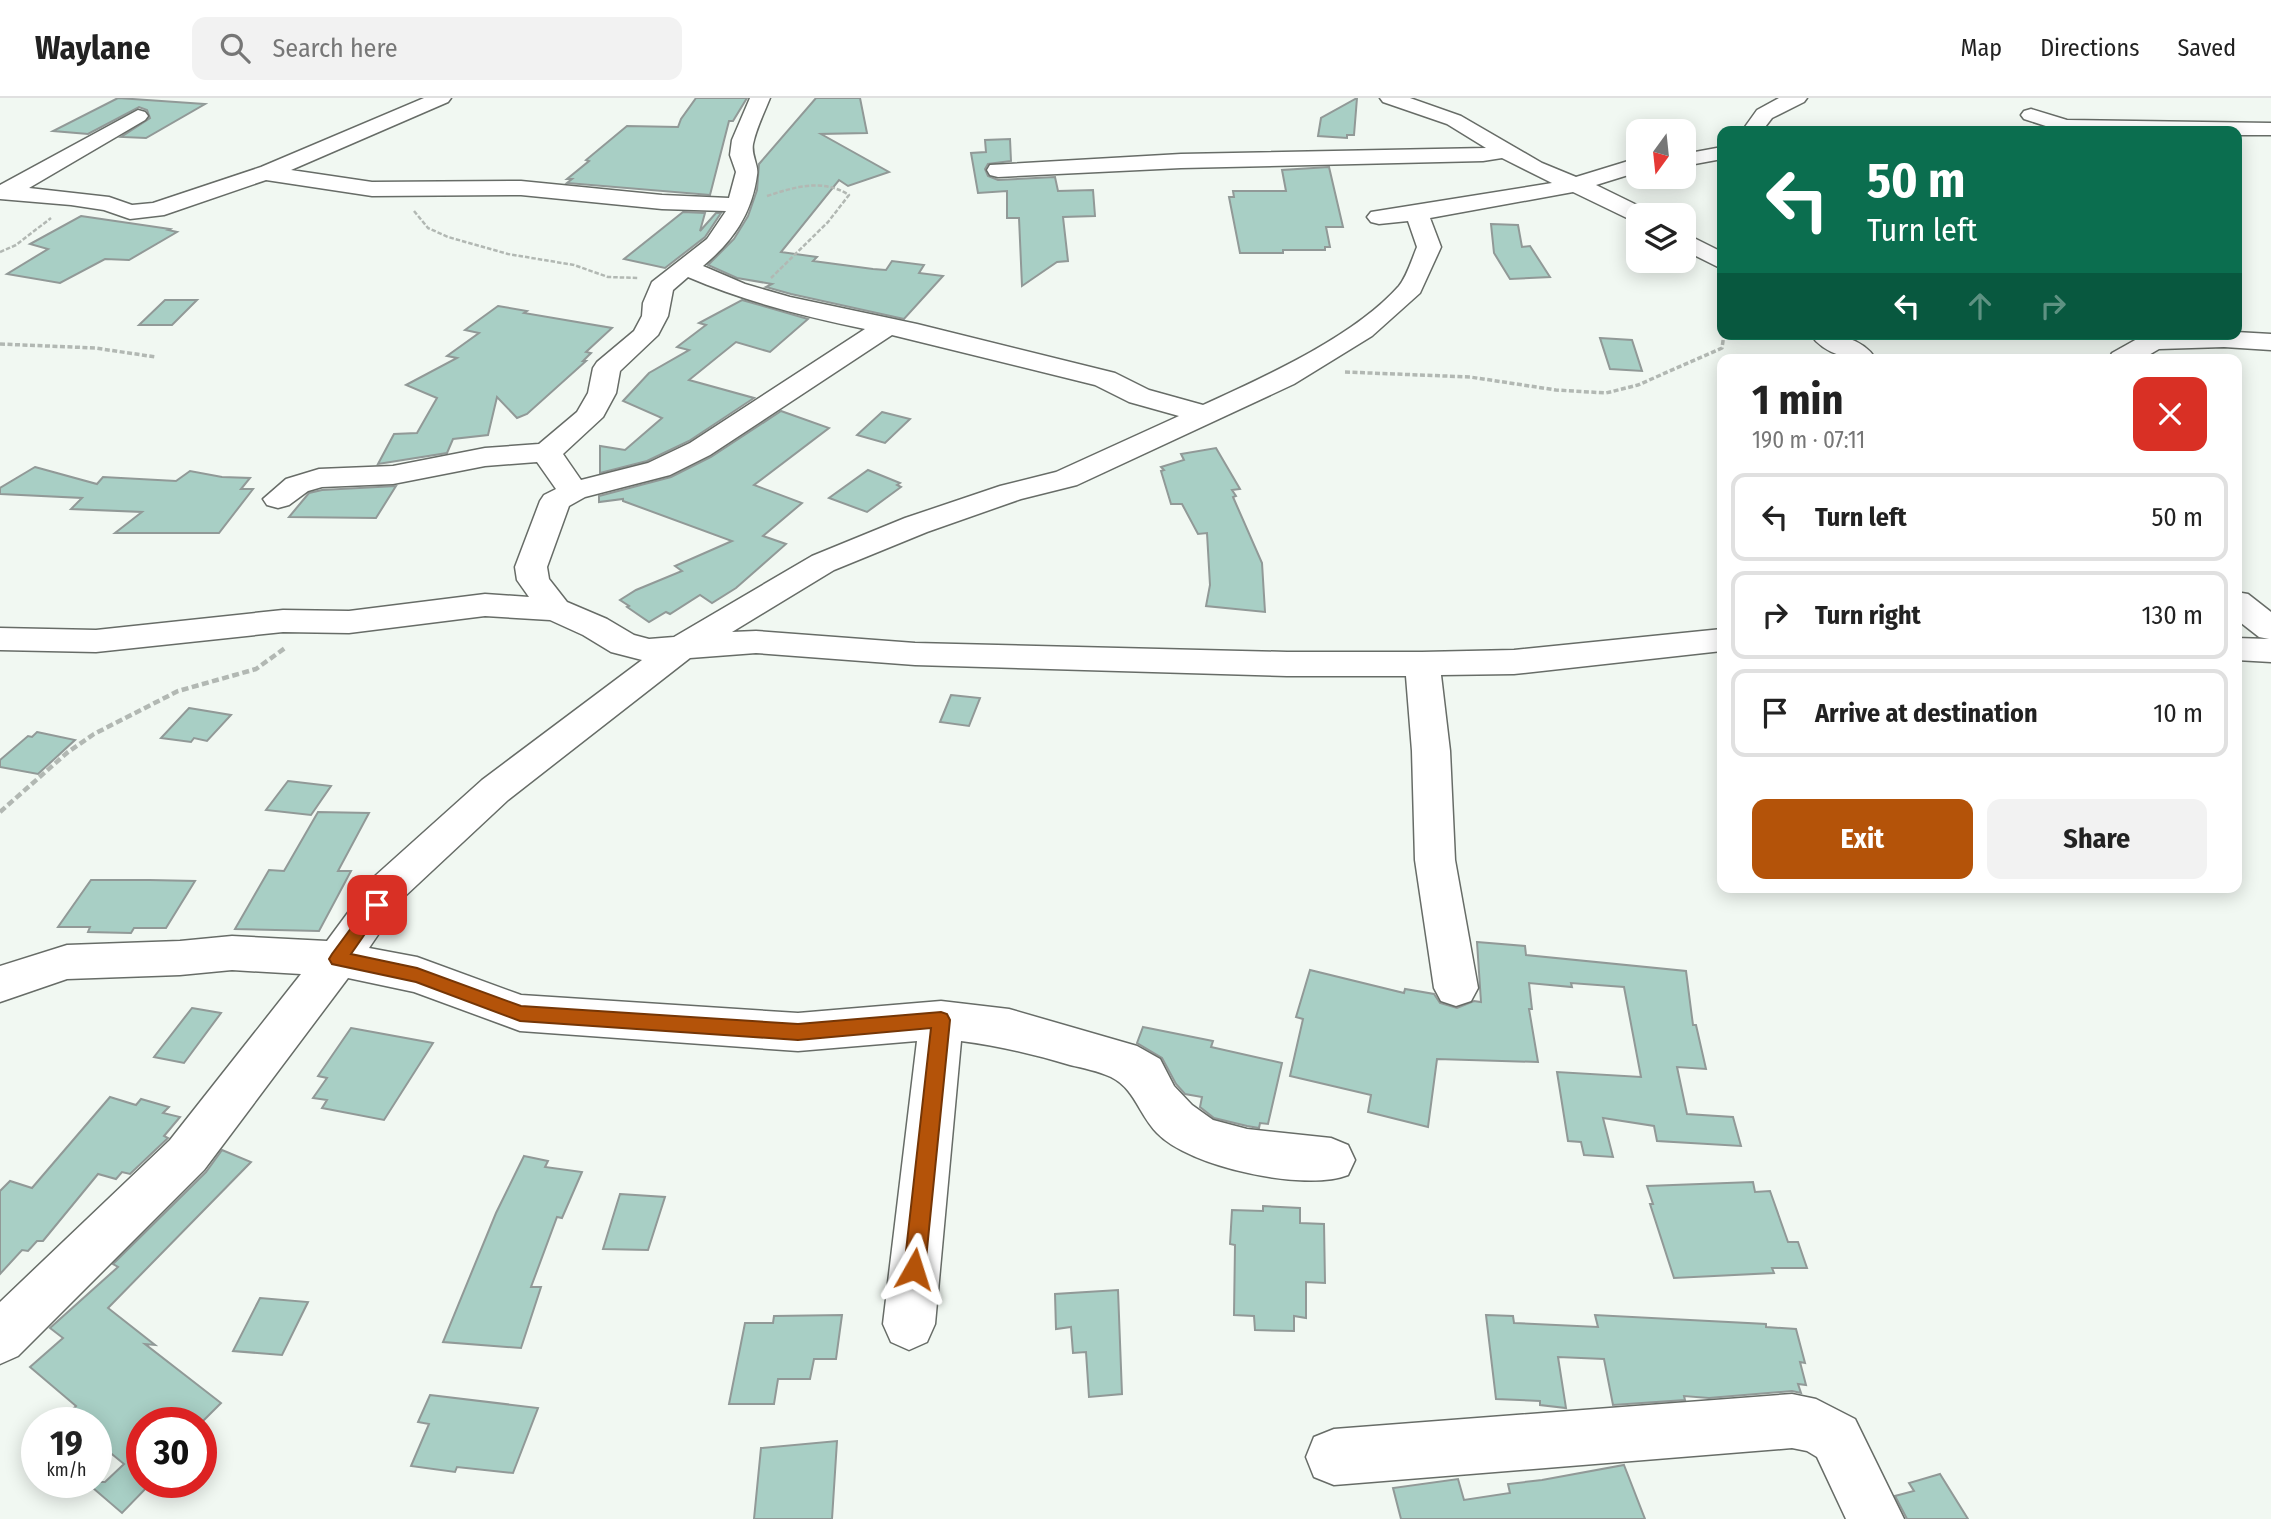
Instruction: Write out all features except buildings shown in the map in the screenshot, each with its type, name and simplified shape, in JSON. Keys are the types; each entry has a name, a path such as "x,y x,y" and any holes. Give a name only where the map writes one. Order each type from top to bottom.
{"street":[{"path":"382,98 375,117 389,121"},
{"path":"2,193 109,204 130,212 156,210 264,173 441,98"},
{"path":"278,499 297,485 319,478 393,475 412,469 485,457 547,452 589,417 602,393 607,368 645,335 655,316 661,287 715,244 737,213 747,172 741,155 743,140 760,98"},
{"path":"1391,98 1454,120 1534,168 1604,196 1626,208"},
{"path":"1753,126 1774,107 1797,98"},
{"path":"2018,98 2033,123 2065,126"},
{"path":"2,193 138,116"},
{"path":"2242,129 2271,129"},
{"path":"998,170 1181,161 1483,155 1505,151"},
{"path":"1696,158 1717,154"},
{"path":"1379,217 1417,214 1476,202 1543,194 1626,168"},
{"path":"264,173 372,189 521,188 662,202 738,205"},
{"path":"0,1338 187,1155 338,959 389,887 495,790 681,648 823,563 1011,492 1066,480 1284,378 1363,330 1412,288 1429,247 1417,214"},
{"path":"1696,247 1717,259"},
{"path":"678,275 1105,379 1139,396 1207,415"},
{"path":"555,610 533,580 531,566 555,501 575,491 659,469 700,449 886,327"},
{"path":"1833,340 1855,354"},
{"path":"2129,354 2147,340"},
{"path":"2240,340 2271,342"},
{"path":"547,452 559,474 575,491"},
{"path":"0,639 96,641 283,621 339,621 485,605 555,610 595,627 623,644 649,650 756,642 915,654 1287,664 1422,664 1514,662 1717,641"},
{"path":"2242,607 2271,629"},
{"path":"2242,649 2271,651"},
{"path":"1422,664 1431,751 1435,860 1456,988"},
{"path":"0,984 67,962 180,958 232,953 338,959 417,975 520,1013 798,1032 941,1020 1009,1028 1121,1060 1144,1073 1151,1092 1174,1121 1212,1143 1238,1152 1331,1160"},
{"path":"909,1324 941,1020"},
{"path":"1335,1457 1792,1421 1816,1426 1836,1438 1876,1519"}],"path":[{"path":"738,205 794,187 816,184 837,185 849,195 814,236 751,294"},
{"path":"405,189 404,195 428,228 448,237 508,254 574,265 608,277 678,275"},
{"path":"0,252 16,245 75,200"},
{"path":"1343,372 1470,377 1556,390 1606,393 1637,385 1722,348 1723,340"},
{"path":"0,344 96,348 156,357"},
{"path":"0,811 68,752 128,714 178,691 256,669 286,648 339,621"}],"route":[{"path":"377,905 338,959 417,975 520,1013 798,1032 941,1020 914,1269"}]}
